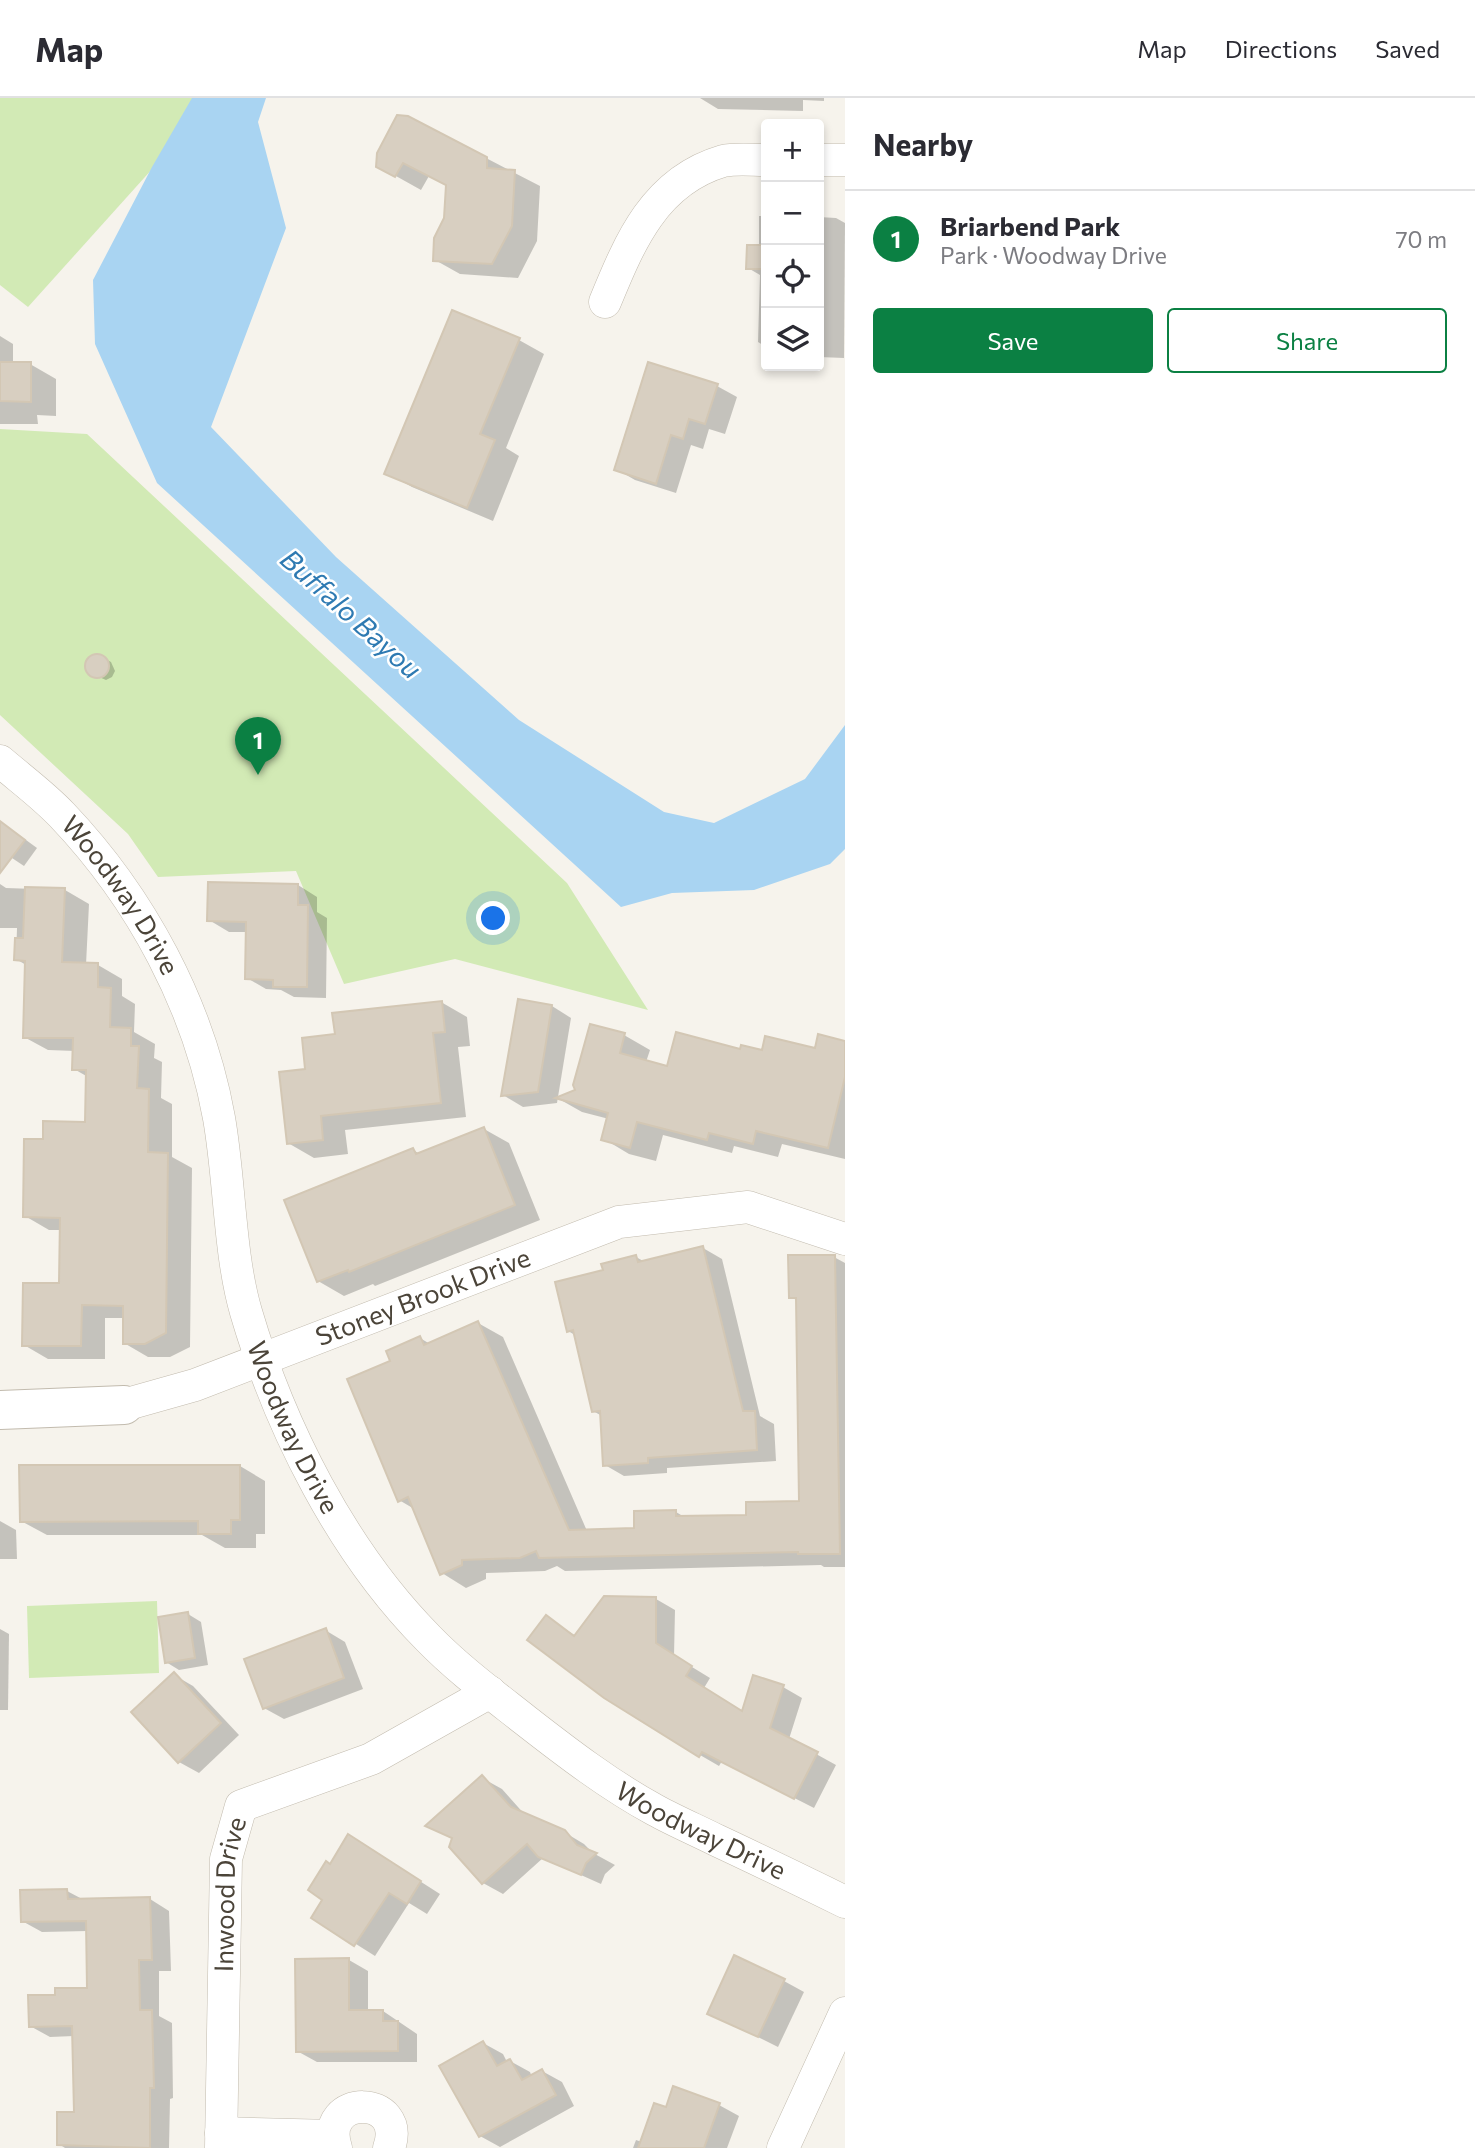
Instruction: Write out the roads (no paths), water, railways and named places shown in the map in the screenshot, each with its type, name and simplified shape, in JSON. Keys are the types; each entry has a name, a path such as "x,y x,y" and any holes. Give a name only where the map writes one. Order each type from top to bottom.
{"street":[{"path":"605,302 622,260 648,213 685,176 725,160 761,160"},
{"path":"824,160 845,160"},
{"name":"Woodway Drive","path":"0,761 60,812 94,850 124,891 163,958 188,1009 209,1066 226,1164 244,1308 282,1412 340,1528 387,1592 429,1639 564,1751 654,1810 845,1902"},
{"name":"Stoney Brook Drive","path":"0,1410 124,1405 195,1385 619,1222 748,1207 845,1239"},
{"name":"Inwood Drive","path":"389,2148 393,2136 391,2127 380,2112 372,2108 354,2108 345,2112 335,2127 335,2142 221,2141 226,1859 242,1806 370,1759 490,1692"},
{"path":"783,2148 845,2013"}],"water":[{"name":"Buffalo Bayou","path":"192,98 266,98 258,122 286,228 211,427 336,557 519,720 664,812 714,823 805,779 845,725 845,849 830,864 754,890 672,893 621,907 157,483 95,344 93,280 152,167"}],"place":[{"name":"Briarbend Park","path":"258,775"}]}
